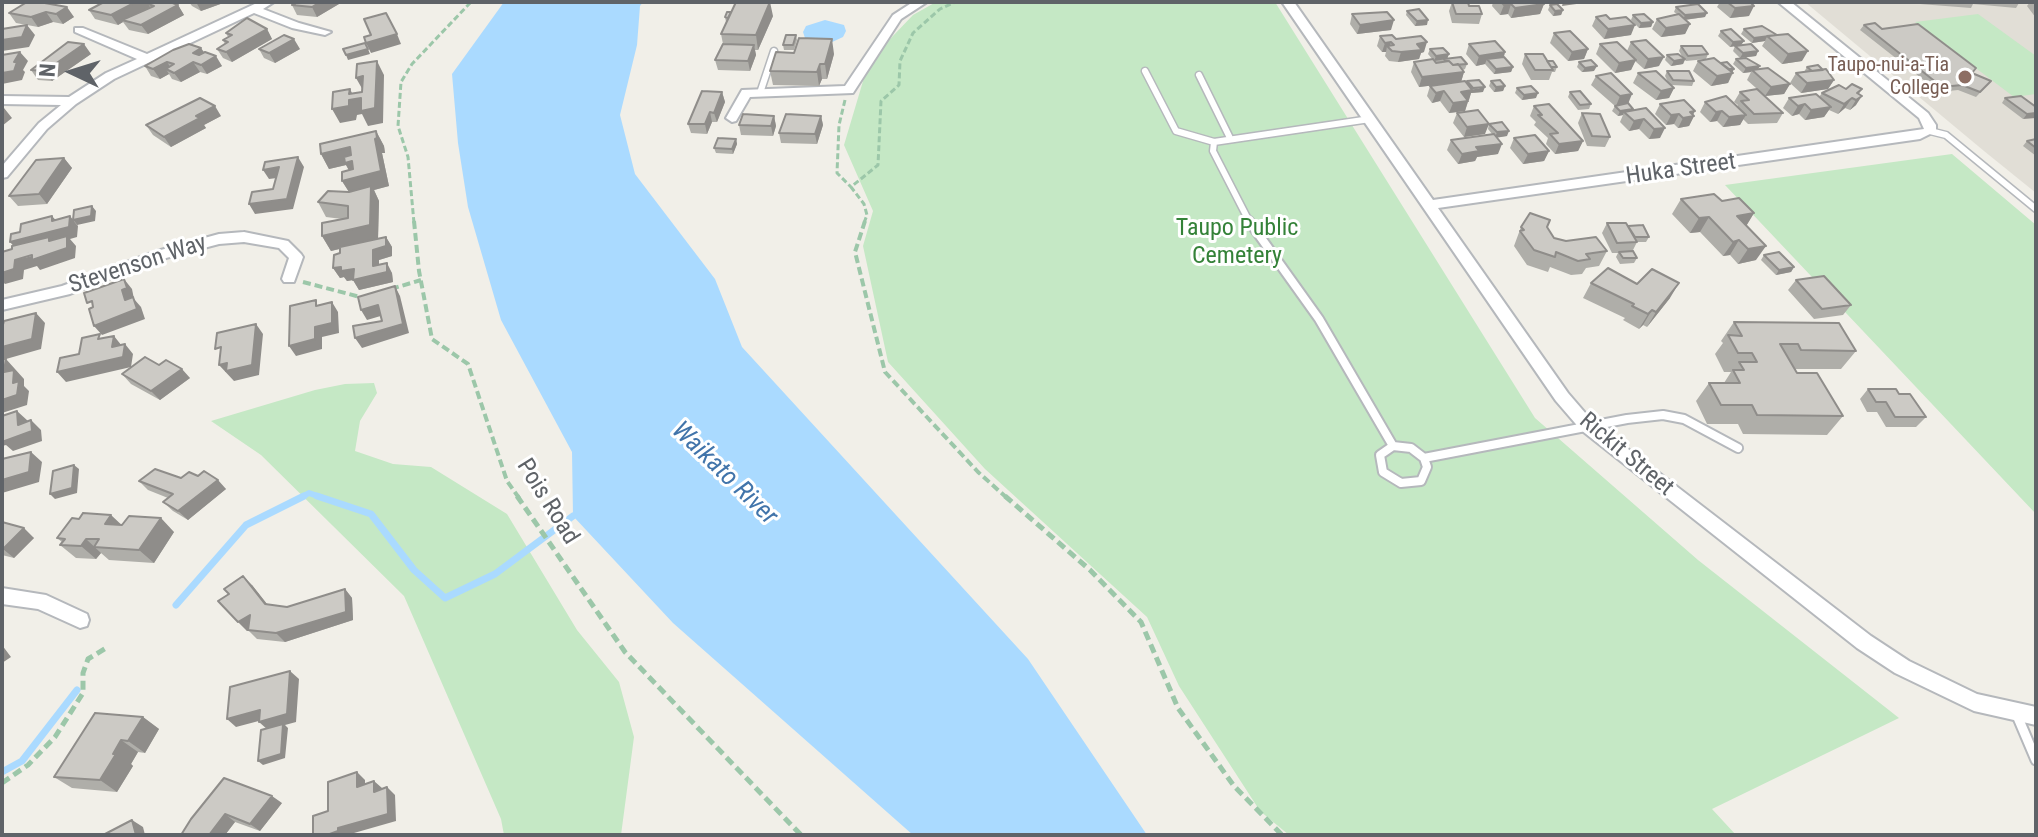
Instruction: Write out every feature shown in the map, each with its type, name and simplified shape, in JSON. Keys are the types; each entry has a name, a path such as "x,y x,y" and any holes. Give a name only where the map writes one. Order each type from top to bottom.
{"street":[{"path":"2,174 43,126 72,101 145,58 268,2"},
{"path":"732,118 746,93 849,90 897,17 921,2"},
{"name":"Rickit Street","path":"1288,2 1562,397 1587,426 1864,642 1943,689 1974,702 2026,715"},
{"path":"1784,2 1924,116 1930,131"},
{"path":"254,9 296,26 325,32"},
{"path":"79,30 145,58"},
{"path":"2,100 72,101"},
{"name":"Huka Street","path":"1431,205 1920,135 1930,131"},
{"name":"Stevenson Way","path":"2,305 65,290 162,254 219,239 244,237 283,244 296,257 289,279"},
{"path":"2,596 40,601 80,620"}],"lane":[{"path":"760,93 774,51"},
{"path":"1145,71 1176,131 1214,142 1370,119"},
{"path":"1199,75 1230,138"},
{"path":"1930,131 1946,135 2036,209"},
{"path":"1214,142 1213,151 1248,220 1319,319 1393,446"},
{"path":"1424,458 1587,426 1663,415 1684,419 1738,448"},
{"path":"1393,446 1411,448 1424,458 1427,467 1421,481 1401,483 1383,472 1379,463 1380,455 1393,446"},
{"path":"2026,715 2036,760"}],"path":[{"name":"Pois Road","path":"471,2 405,74 400,93 398,126 408,157 421,280 432,339 468,364 507,481 625,652 801,835"},
{"path":"851,187 878,165 881,101 899,85 900,61 913,33 940,9 955,2"},
{"path":"849,90 839,125 837,173 864,204 867,215 855,252 885,372 978,472 1090,570 1141,622 1178,708 1234,786 1282,835"},
{"path":"289,279 360,299 375,294"},
{"path":"391,289 421,280"},
{"path":"2,783 28,765 55,737 83,693 83,673 88,659 106,648"}],"shaded area":[{"name":"Taupo-nui-a-Tia College","path":"1805,2 2036,2 2036,193 1984,151"}],"green space":[{"name":"Taupo Public Cemetery","path":"936,2 1275,2 1535,418 1698,560 1899,718 1712,809 1736,835 1289,835 1260,811 1179,686 1147,617 985,469 888,362 863,246 873,211 844,145 869,61 913,15"},
{"path":"1978,14 2036,56 2036,94 2014,97 1915,22"},
{"path":"1952,154 2036,225 2036,514 1725,185"},
{"path":"374,383 377,393 360,421 355,451 393,464 431,467 507,514 577,630 619,682 634,737 621,835 504,835 501,819 404,596 261,455 211,421 315,390 345,384"}],"water":[{"name":"Waikato River","path":"504,2 643,2 640,6 637,45 620,115 635,174 715,279 742,347 1028,659 1147,835 913,835 673,623 573,516 572,452 501,320 468,207 458,143 452,74"},
{"path":"825,20 844,25 846,31 843,37 830,43 805,38 803,32 806,26"}],"building":[{"path":"27,2 67,7 56,14 46,12 31,17 9,13"},
{"path":"104,2 136,2 111,15 89,10"},
{"path":"320,2 312,7 292,5"},
{"path":"736,2 770,2 756,35 721,34"},
{"path":"1452,2 1479,6 1482,14 1456,14"},
{"path":"1501,2 1542,2 1544,4 1515,8"},
{"path":"1727,2 1750,2 1754,6 1735,8"},
{"path":"148,4 178,5 141,25 122,20 154,6"},
{"path":"1557,4 1563,10 1555,11 1550,5"},
{"path":"1698,4 1707,13 1685,15 1676,7"},
{"path":"1419,9 1428,20 1417,21 1407,11"},
{"path":"1387,12 1394,20 1360,25 1352,14"},
{"path":"386,13 397,34 366,43 364,37 371,35 364,19"},
{"path":"1644,14 1653,22 1641,23 1633,15"},
{"path":"1679,14 1690,24 1666,28 1657,19"},
{"path":"1606,15 1610,19 1626,17 1635,25 1608,29 1596,17"},
{"path":"247,18 267,29 226,52 217,49 228,42 223,40 232,35 226,33"},
{"path":"1875,23 1882,29 1918,24 1976,68 1972,73 1991,81 1980,92 1962,85 1942,87 1864,25"},
{"path":"27,25 22,37 2,40 2,29"},
{"path":"1762,26 1777,35 1754,38 1744,29"},
{"path":"1731,29 1744,41 1733,42 1721,31"},
{"path":"1570,31 1588,49 1572,52 1554,33"},
{"path":"1788,34 1808,51 1788,54 1767,36"},
{"path":"284,35 294,39 269,53 259,49"},
{"path":"786,35 796,35 793,45 783,45"},
{"path":"1392,35 1396,39 1421,36 1427,42 1417,44 1422,50 1392,51 1387,46 1394,45 1385,43 1380,36"},
{"path":"799,38 832,39 825,64 820,64 817,72 770,71 776,52 794,53"},
{"path":"1646,40 1664,57 1648,59 1631,42"},
{"path":"1495,41 1505,52 1479,56 1469,44"},
{"path":"68,42 84,44 45,71 31,70"},
{"path":"1617,42 1636,60 1619,63 1600,44"},
{"path":"365,43 368,49 346,55 343,49"},
{"path":"189,44 201,48 193,53 199,55 205,52 216,56 201,65 193,62 174,73 166,69 174,64 167,62 153,69 145,66 173,50"},
{"path":"723,44 754,45 748,61 715,60"},
{"path":"1751,44 1758,51 1743,53 1735,46"},
{"path":"1681,46 1702,46 1708,54 1688,56"},
{"path":"1443,48 1449,54 1436,56 1430,49"},
{"path":"20,52 14,62 17,62 14,71 2,73 2,55"},
{"path":"1525,54 1543,54 1553,70 1535,70"},
{"path":"1678,54 1685,59 1674,61 1667,55"},
{"path":"1461,57 1467,64 1453,65 1444,59"},
{"path":"1504,57 1513,67 1496,69 1487,59"},
{"path":"1714,58 1733,73 1717,76 1698,61"},
{"path":"1746,58 1760,66 1746,68 1736,59"},
{"path":"1433,59 1436,63 1449,61 1453,65 1458,64 1464,72 1422,77 1414,62"},
{"path":"1591,60 1597,66 1585,68 1579,62"},
{"path":"377,61 375,108 361,111 361,98 349,100 349,106 332,109 333,92 350,89 349,94 362,92 363,76 356,78 357,64"},
{"path":"1818,65 1823,70 1812,71 1807,67"},
{"path":"1768,68 1790,84 1771,87 1752,70"},
{"path":"1826,69 1834,80 1807,83 1796,73"},
{"path":"1656,71 1674,88 1661,91 1638,73"},
{"path":"1667,71 1689,71 1694,81 1673,80"},
{"path":"1611,73 1632,94 1620,96 1596,76"},
{"path":"1479,80 1485,87 1473,88 1467,81"},
{"path":"1500,80 1505,86 1496,87 1491,81"},
{"path":"1465,81 1472,90 1461,92 1468,101 1453,103 1444,91 1436,93 1430,86"},
{"path":"1852,84 1862,89 1857,93 1862,96 1844,104 1822,93 1839,85 1846,89"},
{"path":"1531,86 1538,93 1524,95 1517,88"},
{"path":"1757,89 1783,113 1754,114 1741,101 1749,100 1740,92"},
{"path":"702,91 722,92 714,113 710,112 705,124 688,124"},
{"path":"1580,91 1591,104 1580,105 1570,92"},
{"path":"1816,94 1831,107 1811,110 1805,104 1798,106 1789,98"},
{"path":"1726,96 1746,115 1729,117 1722,111 1716,112 1705,102"},
{"path":"2021,96 2036,107 2036,113 2027,114 2005,98"},
{"path":"200,98 215,106 196,116 200,118 164,137 146,125"},
{"path":"1684,100 1695,111 1690,112 1694,116 1683,118 1679,114 1671,115 1660,104"},
{"path":"1628,103 1633,109 1620,111 1615,106"},
{"path":"1549,104 1583,141 1559,144 1550,134 1558,133 1538,115 1542,115 1534,106"},
{"path":"1646,108 1665,128 1654,129 1644,119 1634,121 1624,112"},
{"path":"1478,110 1489,124 1467,127 1457,113"},
{"path":"1582,113 1600,114 1610,137 1592,136"},
{"path":"743,114 774,116 771,126 739,125"},
{"path":"786,114 821,116 815,134 779,133"},
{"path":"1502,122 1509,131 1497,132 1489,124"},
{"path":"376,131 381,171 342,181 342,172 353,169 352,161 345,163 344,157 351,155 350,147 321,154 320,144"},
{"path":"1494,134 1502,144 1476,147 1479,151 1462,154 1451,140"},
{"path":"1535,135 1549,151 1528,154 1514,138"},
{"path":"718,138 736,139 732,149 714,148"},
{"path":"2036,139 2036,148 2027,141"},
{"path":"298,157 287,199 249,204 252,192 273,189 279,167 263,170 265,162"},
{"path":"64,158 39,194 9,196 36,160"},
{"path":"371,186 370,225 322,236 322,223 348,218 348,206 318,202 328,191 349,192"},
{"path":"1714,194 1722,201 1739,198 1754,213 1737,216 1766,246 1748,249 1739,240 1733,242 1709,217 1699,218 1681,199"},
{"path":"92,206 91,216 73,220 74,210"},
{"path":"1530,213 1550,220 1547,227 1554,238 1566,241 1596,237 1607,251 1586,254 1590,259 1578,261 1556,252 1555,257 1534,250 1520,231 1524,230 1521,227"},
{"path":"52,216 52,221 70,216 69,227 10,242 11,234 20,232 21,224"},
{"path":"1607,223 1626,223 1637,242 1617,243"},
{"path":"1643,225 1649,237 1635,237 1628,226"},
{"path":"67,236 67,248 32,260 32,255 15,260 14,269 2,273 2,252 12,249 12,246"},
{"path":"386,237 386,246 373,250 373,266 387,263 387,272 353,280 354,269 341,271 341,267 333,268 334,255 340,253 340,247"},
{"path":"1633,251 1637,258 1623,258 1619,252"},
{"path":"1779,252 1794,267 1779,270 1764,255"},
{"path":"1608,268 1637,284 1652,269 1679,283 1656,312 1652,310 1648,314 1591,283"},
{"path":"1824,276 1851,305 1822,309 1796,280"},
{"path":"124,279 127,288 122,290 125,300 133,297 137,309 94,326 89,309 93,307 92,301 87,303 84,293"},
{"path":"395,286 403,324 355,338 353,326 382,321 378,305 361,310 358,297"},
{"path":"316,300 316,306 332,302 332,323 315,327 315,339 289,346 290,306"},
{"path":"36,313 32,339 2,347 4,321"},
{"path":"1734,322 1839,323 1856,351 1801,350 1798,344 1780,344 1797,373 1817,373 1843,416 1757,415 1752,405 1721,405 1709,383 1740,383 1733,370 1744,370 1739,362 1757,362 1752,353 1738,353 1728,335 1742,336"},
{"path":"256,324 252,365 226,371 227,363 219,365 221,347 215,349 217,333"},
{"path":"100,334 98,339 114,336 112,347 125,344 123,357 57,372 60,358 79,354 82,338"},
{"path":"145,357 159,365 166,360 182,369 151,391 122,374"},
{"path":"6,358 4,372 14,370 13,383 19,381 17,395 2,400 2,360"},
{"path":"1868,389 1896,389 1899,394 1910,394 1926,417 1895,417 1886,402 1876,402"},
{"path":"17,411 18,425 31,420 32,431 2,442 2,416"},
{"path":"31,452 29,472 2,480 2,459"},
{"path":"74,465 72,488 50,494 53,471"},
{"path":"155,469 181,478 189,472 198,476 204,471 218,480 178,511 163,502 173,494 139,481"},
{"path":"83,513 111,515 105,524 122,525 129,516 161,518 139,550 94,547 99,539 86,539 81,546 60,545 65,539 57,538 72,518 79,519"},
{"path":"2,522 24,528 3,549 2,549"},
{"path":"243,576 265,604 287,607 345,589 346,612 276,633 248,630 250,615 238,622 218,601 229,594 224,589"},
{"path":"290,671 287,714 259,722 260,710 227,719 230,687"},
{"path":"95,713 143,717 128,741 121,740 100,780 54,777"},
{"path":"283,724 281,754 258,761 261,730"},
{"path":"357,772 357,787 374,781 374,792 387,787 388,814 338,828 338,831 327,835 313,835 313,816 328,811 328,782"},
{"path":"224,778 272,796 250,824 225,814 209,835 181,835 191,819"},
{"path":"132,820 136,835 105,834"}],"waterway":[{"path":"300,498 309,493 323,498"},
{"path":"300,498 304,496"},
{"path":"317,496 323,498"},
{"path":"176,605 246,525 300,498"},
{"path":"323,498 371,514 414,570 445,598 495,574 573,516"},
{"path":"2,772 22,761 77,690"}],"place":[{"name":"Taupo-nui-a-Tia College","path":"1965,77"}]}
